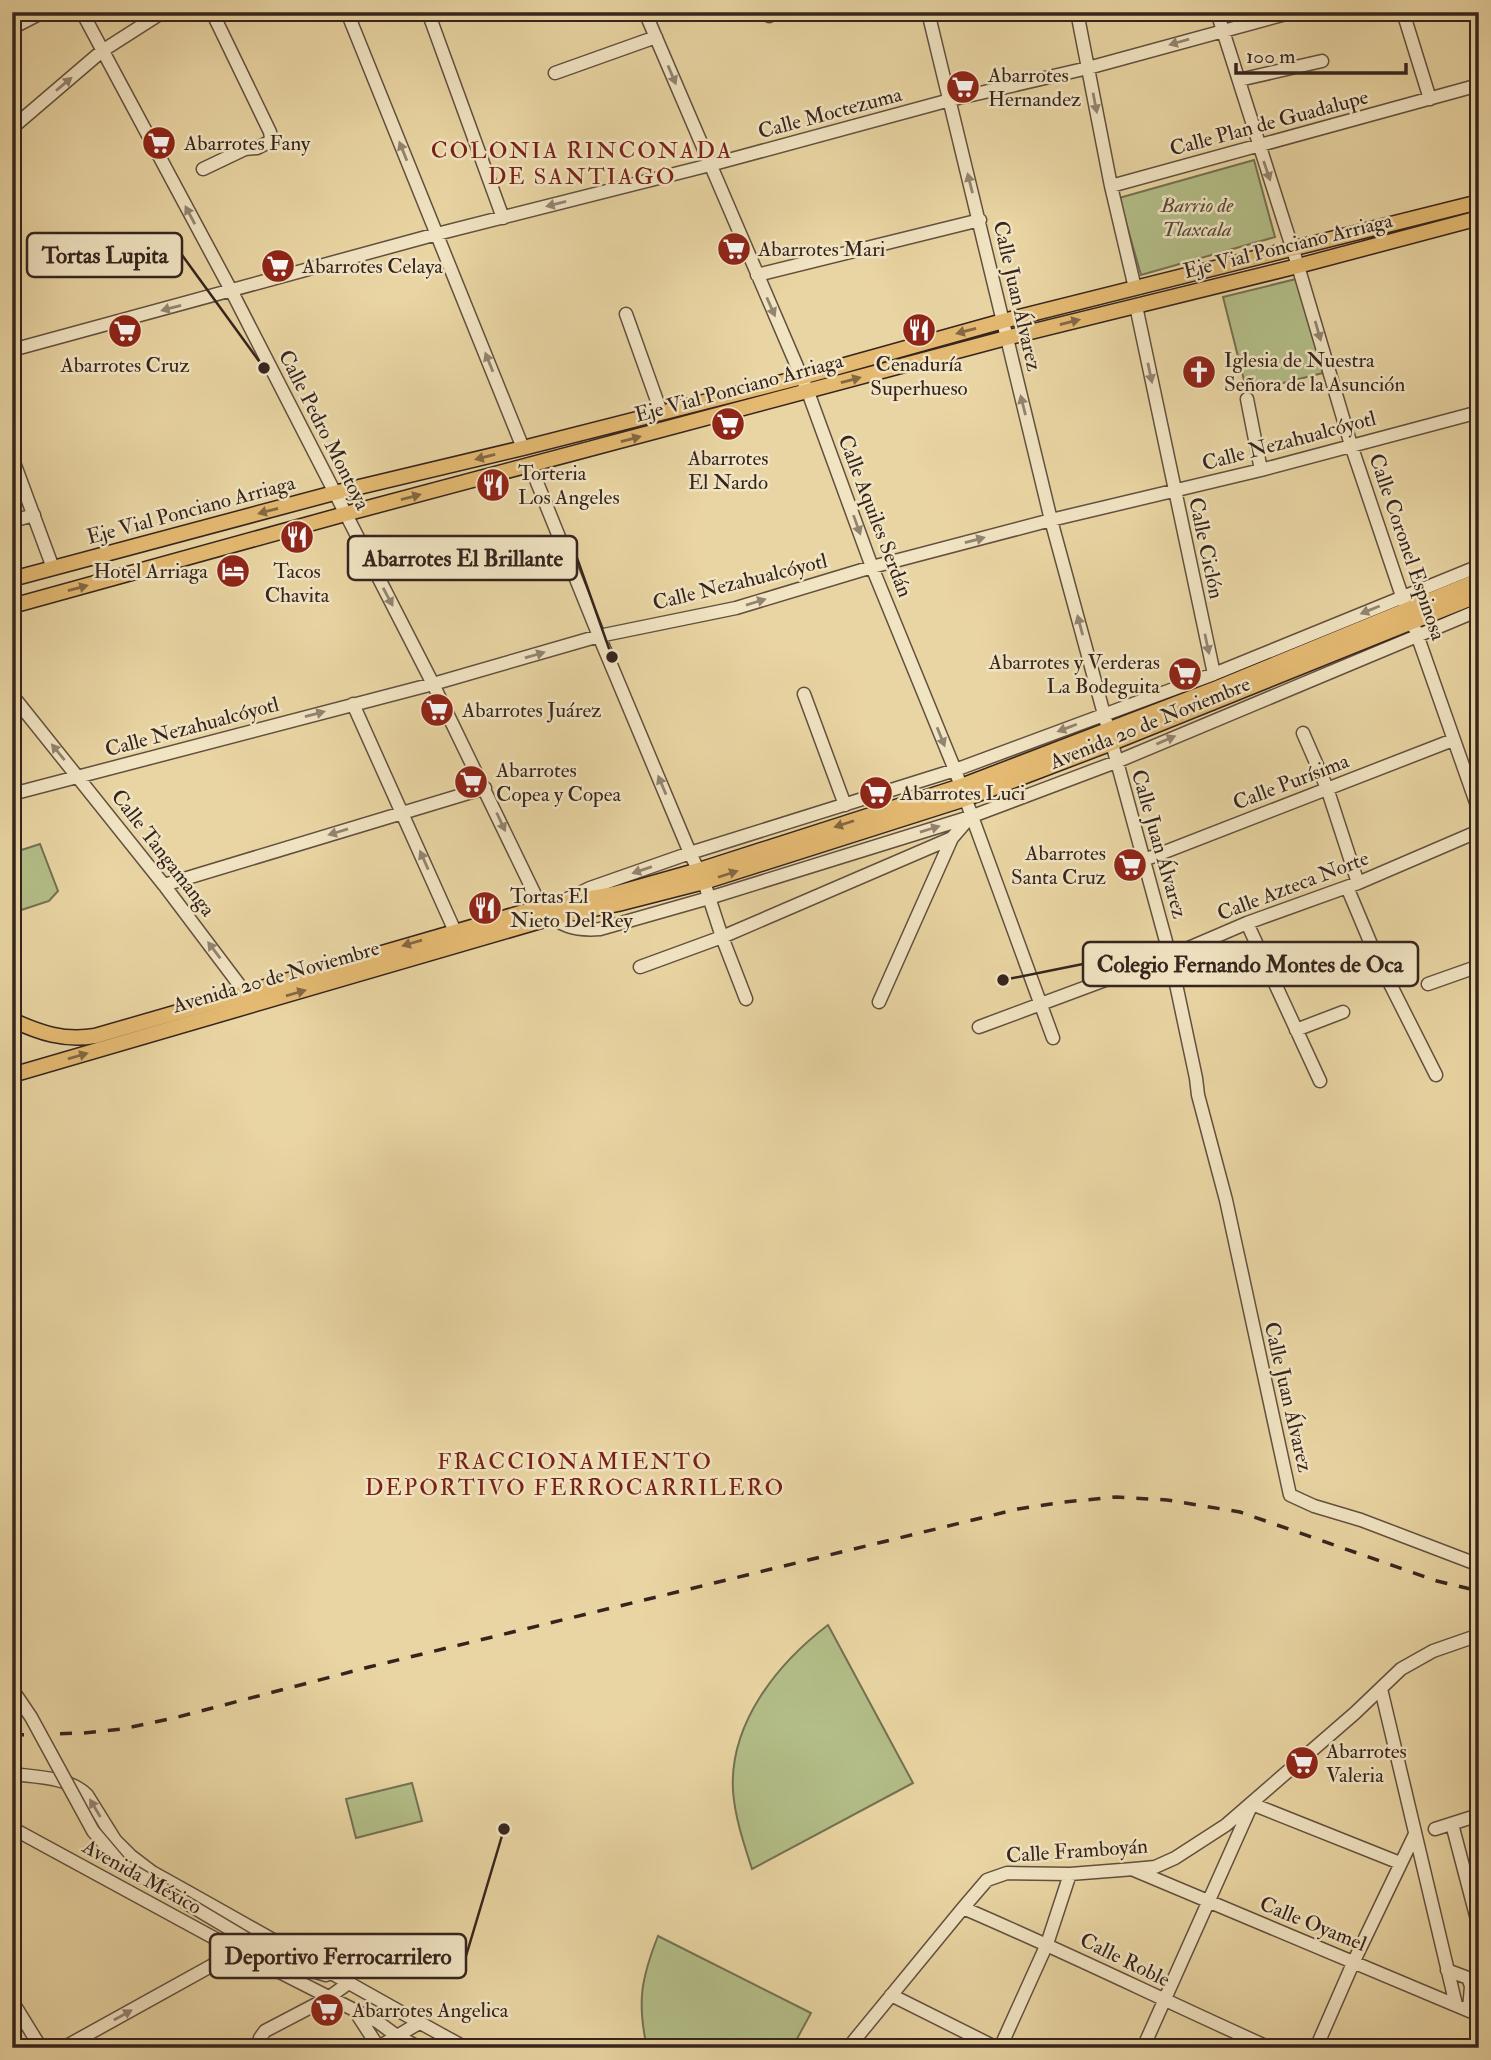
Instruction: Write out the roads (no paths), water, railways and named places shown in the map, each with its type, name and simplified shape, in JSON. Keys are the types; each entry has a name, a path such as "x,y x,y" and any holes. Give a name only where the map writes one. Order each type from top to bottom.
{"main road":[{"name":"Eje Vial Ponciano Arriaga","path":"12,579 334,493 802,377 1003,321 1479,202"},
{"name":"Eje Vial Ponciano Arriaga","path":"12,606 345,514 1006,338 1479,218"},
{"name":"Avenida 20 de Noviembre","path":"1410,616 1479,580"},
{"name":"Avenida 20 de Noviembre","path":"12,1020 36,1031 62,1038 94,1036 455,931 546,913 618,904 963,793 1410,616 1479,595"},
{"name":"Avenida 20 de Noviembre","path":"12,1075 461,945 546,913 559,903 701,876"}],"street":[{"path":"12,28 43,12"},
{"name":"Calle Pedro Montoya","path":"82,12 232,292 433,684 546,913"},
{"path":"12,128 102,51 163,12"},
{"path":"203,169 245,149 257,148 271,138 271,132 212,12"},
{"path":"347,12 523,447"},
{"path":"428,12 503,218"},
{"name":"Calle Aquiles Serdán","path":"645,12 808,392 872,567 955,770 1053,1038"},
{"name":"Calle Juan Álvarez","path":"928,12 1051,520 1170,956 1198,1095 1226,1200 1290,1495 1479,1565"},
{"path":"1077,12 1111,186 1135,288"},
{"name":"Calle Coronel Espinosa","path":"1217,12 1293,248 1351,445 1479,811"},
{"name":"Calle Moctezuma","path":"12,350 437,234 710,165 950,100 1088,68 1293,12"},
{"path":"1404,12 1430,99"},
{"path":"555,73 656,37"},
{"path":"1239,80 1322,61"},
{"name":"Calle Plan de Guadalupe","path":"1111,186 1479,85"},
{"path":"757,275 980,220"},
{"name":"Calle Ciclón","path":"1136,306 1214,674"},
{"path":"626,314 661,412"},
{"path":"1247,399 1261,470"},
{"name":"Calle Nezahualcóyotl","path":"12,794 433,684 598,636 736,608 872,567 1051,520 1261,470 1479,412"},
{"path":"12,457 53,568"},
{"path":"530,465 598,636 701,876 746,999"},
{"path":"12,521 34,515"},
{"name":"Avenida 20 de Noviembre","path":"546,913 566,927 600,929 970,817 1116,762 1410,616 1479,566"},
{"name":"Avenida 20 de Noviembre","path":"559,903 590,888 690,853 955,770 1214,674 1410,616 1479,610"},
{"path":"804,694 845,805"},
{"name":"Calle Tangamanga","path":"12,695 164,885 255,1005"},
{"path":"353,704 461,945"},
{"path":"1303,733 1327,788 1353,885 1376,956 1436,1075"},
{"name":"Calle Purísima","path":"1144,860 1453,740"},
{"path":"164,885 485,788"},
{"path":"879,1002 952,838 970,817"},
{"name":"Calle Azteca Norte","path":"979,1027 1353,885 1479,831"},
{"path":"640,967 722,937 952,838"},
{"path":"1247,923 1320,1081"},
{"path":"1428,985 1479,966"},
{"path":"1296,1030 1343,1012"},
{"name":"Calle Framboyán","path":"848,2048 988,1880 1007,1873 1070,1874 1134,1870 1154,1867 1175,1858 1226,1825 1252,1804 1401,1669 1433,1651 1479,1635"},
{"name":"Avenida México","path":"12,1689 31,1717 93,1831 121,1864 272,1954 299,1967 350,1982"},
{"path":"1381,1689 1456,2005"},
{"name":"Avenida México","path":"12,1774 48,1779 82,1789 115,1840 152,1872 466,2048"},
{"path":"1143,2048 1252,1804 1400,1863"},
{"path":"1435,1829 1479,1815"},
{"path":"1452,1824 1473,1884 1478,1919"},
{"name":"Avenida México","path":"12,1828 238,1951 378,2022 420,2048"},
{"path":"1316,2048 1415,1834"},
{"name":"Calle Oyamel","path":"1134,1870 1474,2012"},
{"path":"891,1995 999,2048 1046,1944 1070,1874"},
{"name":"Calle Roble","path":"963,1908 1270,2048"},
{"path":"63,2048 238,1951"},
{"name":"Avenida México","path":"299,1967 328,1998"},
{"path":"1447,1970 1473,1975 1471,1986 1474,2012"},
{"path":"264,2048 260,2038 265,2031 328,1998 350,1982"},
{"path":"12,2001 41,2048"},
{"path":"355,2011 378,2048 419,2023"}],"railway":[{"path":"12,1735 122,1729 174,1718 369,1667 1018,1509 1064,1502 1116,1497 1167,1500 1240,1512 1437,1581 1479,1591"}],"place":[{"name":"Abarrotes Hernandez","path":"963,87"},
{"name":"Abarrotes Fany","path":"159,143"},
{"name":"Abarrotes Mari","path":"734,249"},
{"name":"Abarrotes Celaya","path":"278,266"},
{"name":"Cenaduría Superhueso","path":"919,330"},
{"name":"Abarrotes Cruz","path":"125,331"},
{"name":"Tortas Lupita","path":"264,368"},
{"name":"Iglesia de Nuestra Señora de la Asunción","path":"1199,372"},
{"name":"Abarrotes El Nardo","path":"728,424"},
{"name":"Torteria Los Angeles","path":"493,485"},
{"name":"Tacos Chavita","path":"297,537"},
{"name":"Hotel Arriaga","path":"233,571"},
{"name":"Abarrotes El Brillante","path":"612,657"},
{"name":"Abarrotes y Verderas La Bodeguita","path":"1185,674"},
{"name":"Abarrotes Juárez","path":"437,710"},
{"name":"Abarrotes Copea y Copea","path":"471,782"},
{"name":"Abarrotes Luci","path":"876,793"},
{"name":"Abarrotes Santa Cruz","path":"1130,865"},
{"name":"Tortas El Nieto Del Rey","path":"485,908"},
{"name":"Colegio Fernando Montes de Oca","path":"1003,980"},
{"name":"Abarrotes Valeria","path":"1302,1763"},
{"name":"Deportivo Ferrocarrilero","path":"504,1829"},
{"name":"Abarrotes Angelica","path":"327,2010"}],"district":[{"name":"COLONIA RINCONADA DE SANTIAGO","path":"582,163"},
{"name":"FRACCIONAMIENTO DEPORTIVO FERROCARRILERO","path":"575,1474"}],"park label":[{"name":"Barrio de Tlaxcala","path":"1197,217"}]}
